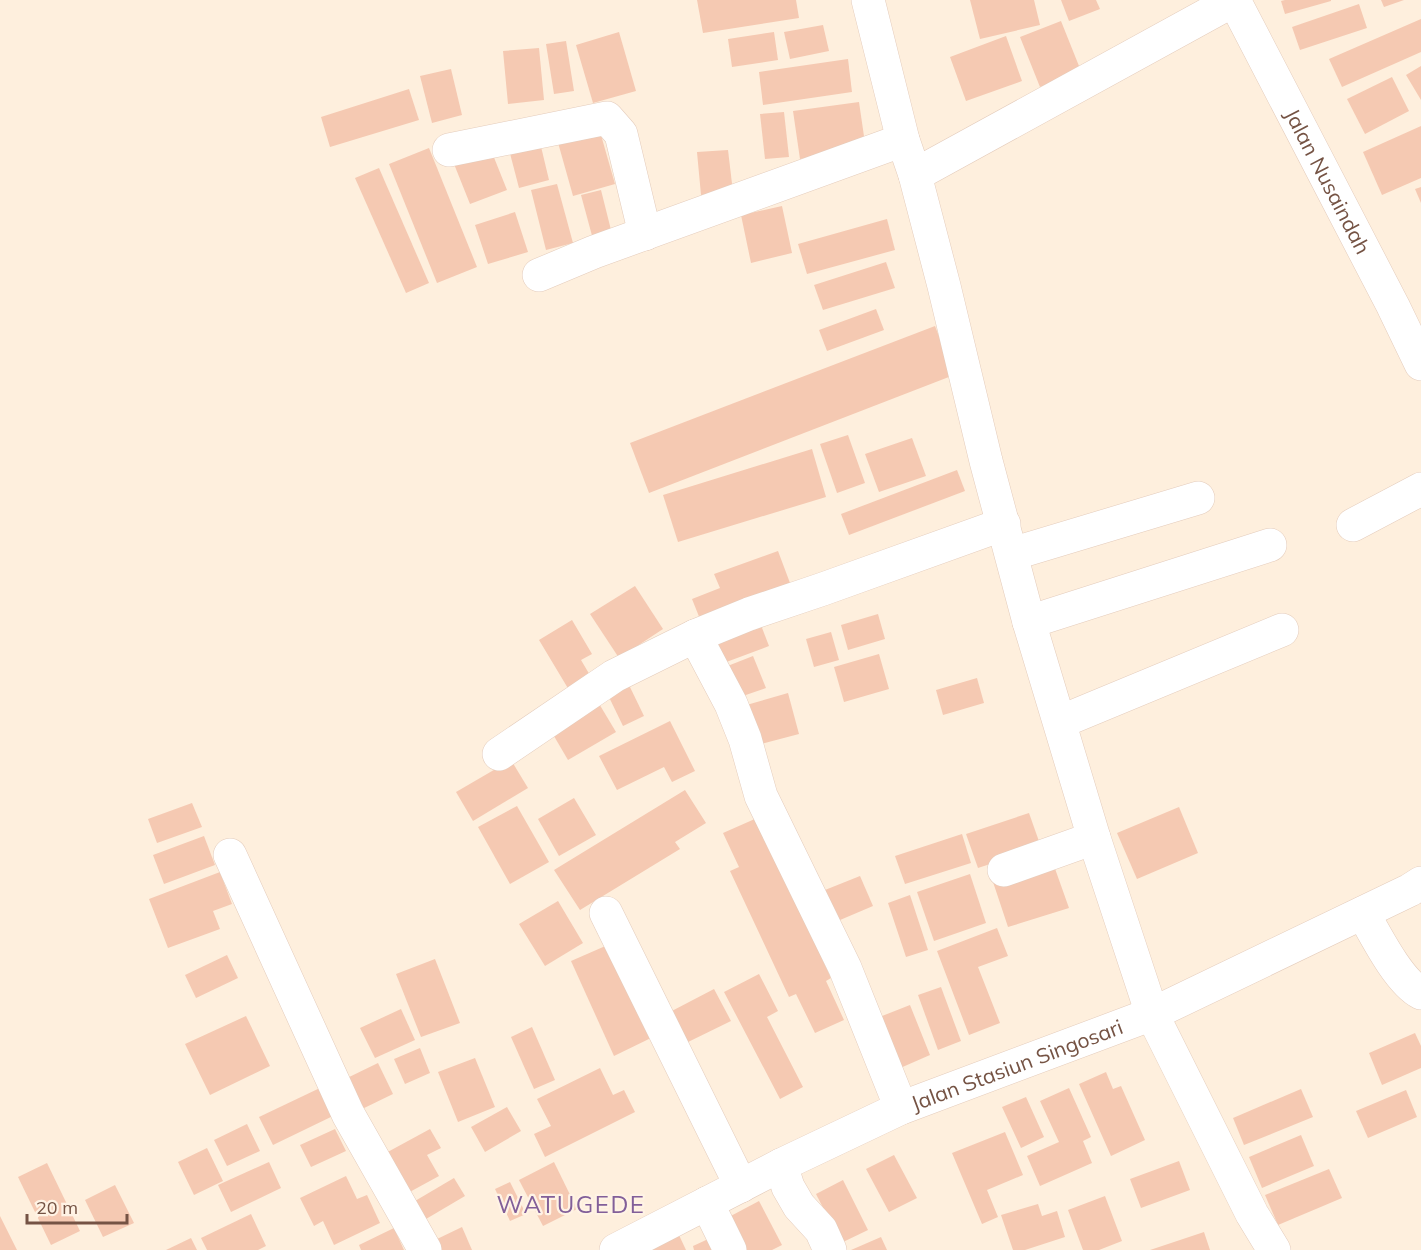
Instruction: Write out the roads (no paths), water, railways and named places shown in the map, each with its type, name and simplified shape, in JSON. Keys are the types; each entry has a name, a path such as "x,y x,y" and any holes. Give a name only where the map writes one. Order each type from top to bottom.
{"street":[{"path":"868,0 1029,622 1094,838 1152,1014 1252,1214 1274,1250"},
{"path":"915,175 1234,0"},
{"name":"Jalan Nusaindah","path":"1234,0 1421,364"},
{"path":"449,150 608,118 621,134 645,234"},
{"path":"539,275 594,252 903,140"},
{"path":"1353,525 1421,489"},
{"path":"499,754 614,676 695,636 749,614 823,590 1008,538 1198,498"},
{"path":"1029,622 1270,545"},
{"path":"1060,722 1282,630"},
{"path":"695,636 731,704 745,739 761,796 844,968 901,1108"},
{"path":"1004,870 1094,838"},
{"path":"230,855 348,1114 425,1250"},
{"name":"Jalan Stasiun Singosari","path":"616,1250 781,1165 901,1108 1152,1014 1421,883"},
{"path":"606,913 741,1186"},
{"path":"1363,913 1387,954 1411,988 1421,993"},
{"path":"781,1165 788,1187 799,1206 821,1230 830,1250"},
{"path":"707,1203 730,1250"}],"district":[{"name":"WATUGEDE","path":"571,1204"}]}
